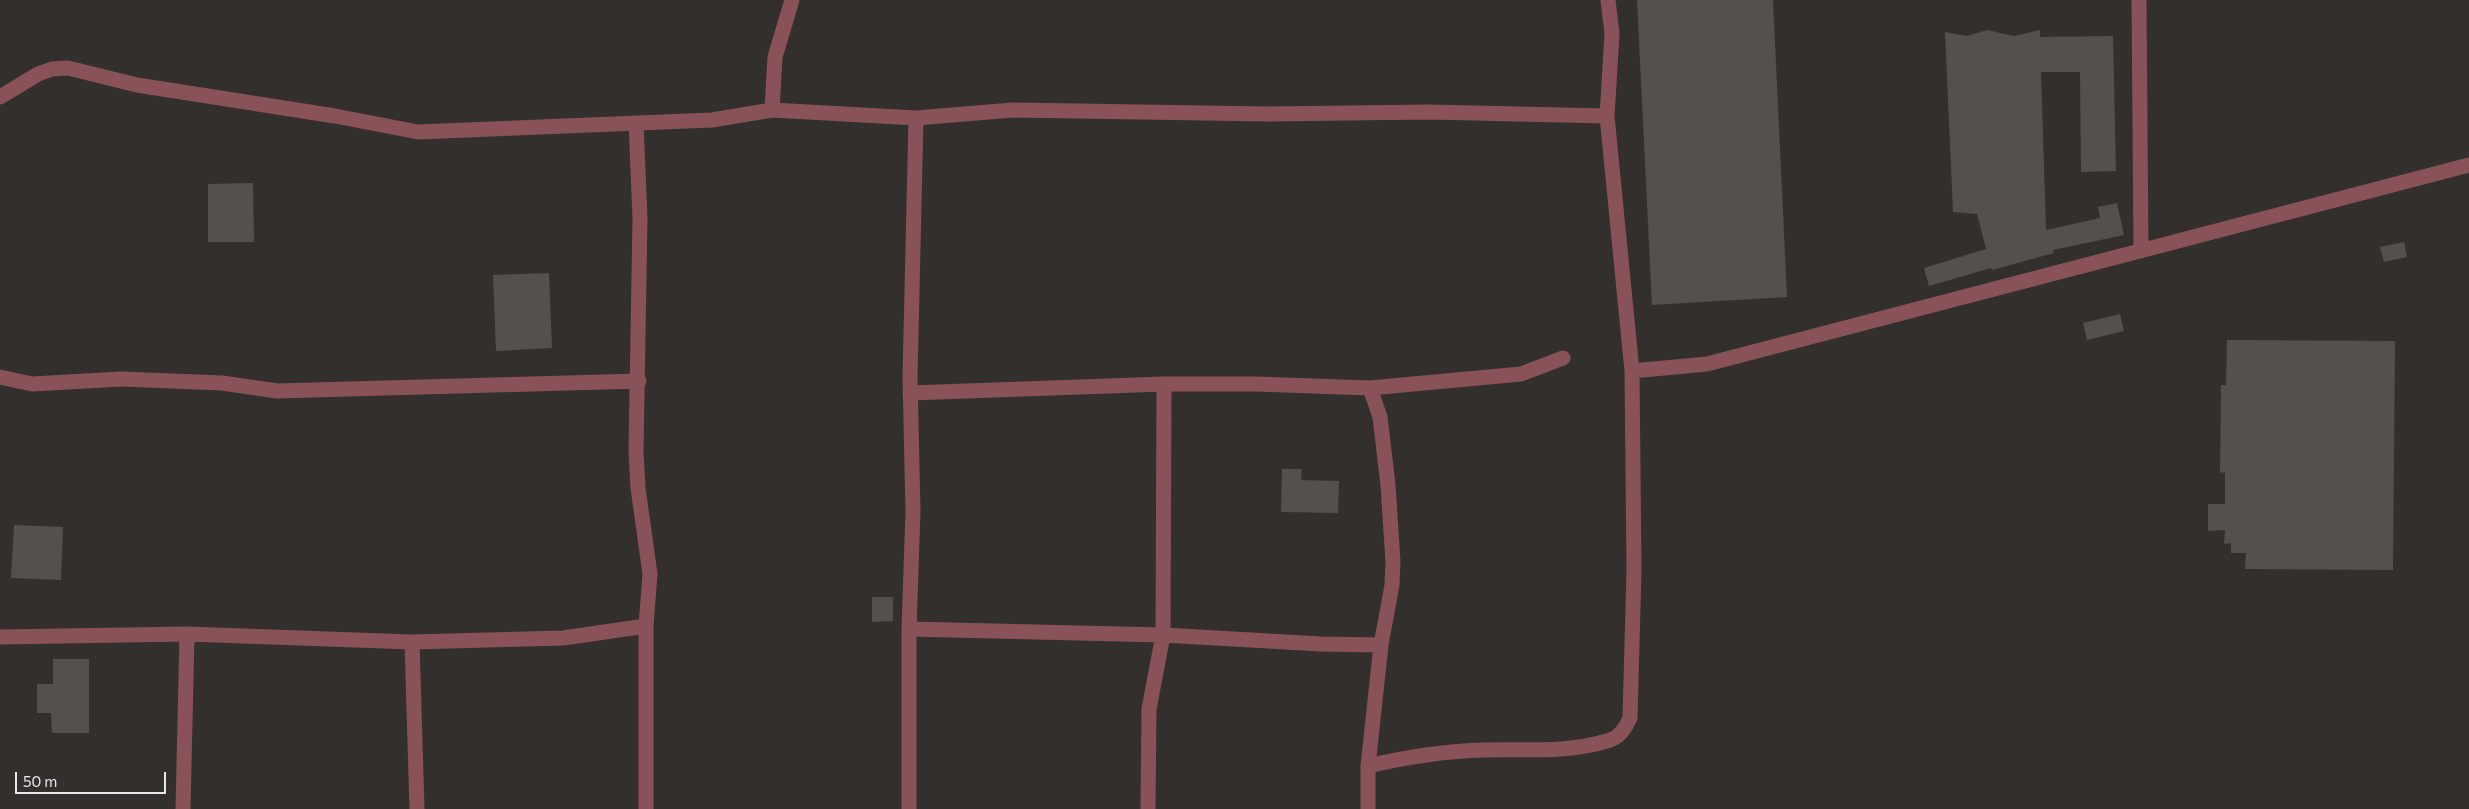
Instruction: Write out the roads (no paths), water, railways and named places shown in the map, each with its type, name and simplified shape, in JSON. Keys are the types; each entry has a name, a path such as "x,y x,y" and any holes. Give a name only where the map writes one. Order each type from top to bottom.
{"street":[{"path":"772,110 775,57 792,0"},
{"path":"1368,766 1419,755 1482,750 1566,748 1608,741 1623,732 1630,718 1634,570 1632,370 1607,116 1612,34 1608,0"},
{"path":"2139,0 2140,251"},
{"path":"0,97 38,74 52,69 68,68 137,85 335,116 418,132 712,120 772,110 916,118 1013,110 1268,114 1430,112 1607,116"},
{"path":"909,809 909,629 913,511 910,393 916,118"},
{"path":"636,123 640,218 639,381 636,452 638,488 650,574 646,626 646,809"},
{"path":"1632,370 1706,364 2469,165"},
{"path":"910,393 1164,384 1256,384 1370,388 1521,374 1563,358"},
{"path":"0,376 32,384 121,379 222,383 278,391 639,381"},
{"path":"1148,809 1149,709 1163,635 1164,384"},
{"path":"1368,809 1368,766 1380,645 1392,585 1393,562 1388,485 1380,417 1370,388"},
{"path":"0,637 187,634 412,642 563,638 646,626"},
{"path":"909,629 1163,635 1321,644 1380,645"},
{"path":"183,809 187,634"},
{"path":"412,642 417,809"}]}
